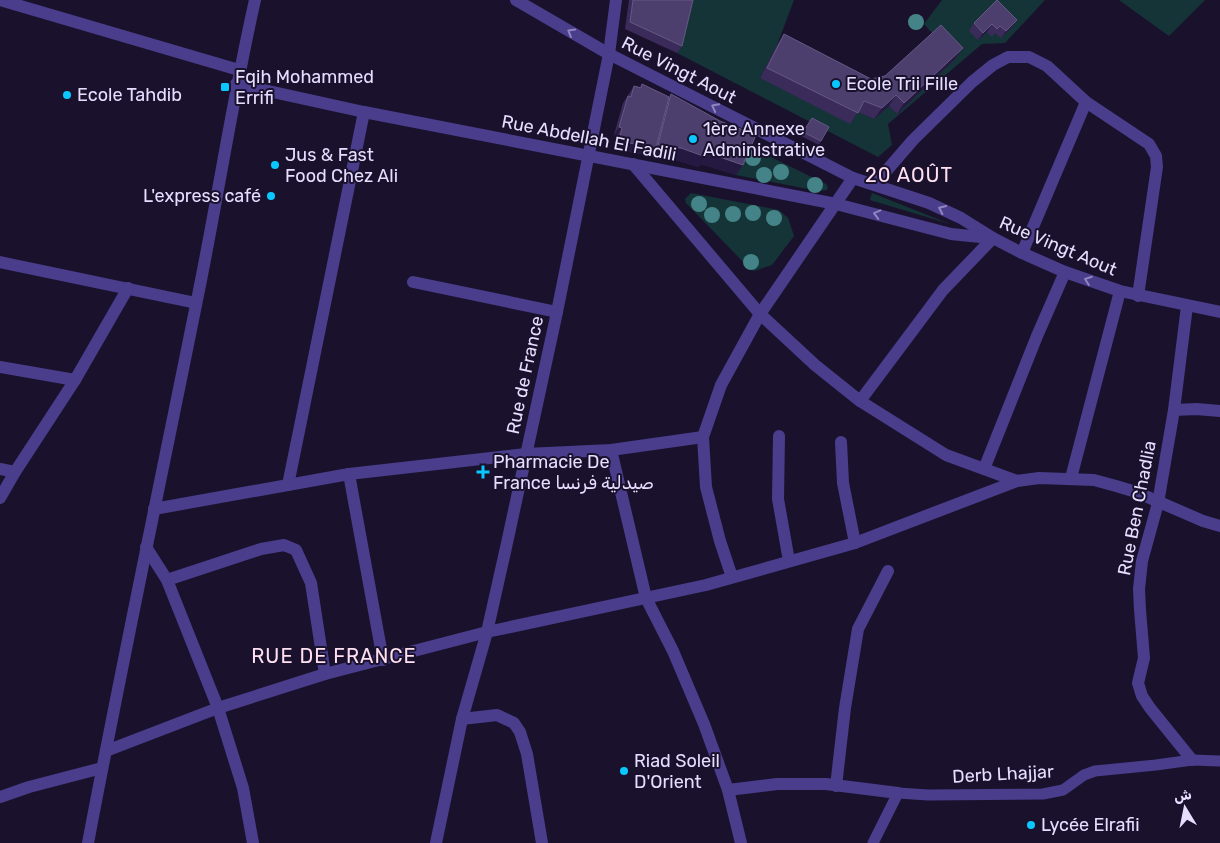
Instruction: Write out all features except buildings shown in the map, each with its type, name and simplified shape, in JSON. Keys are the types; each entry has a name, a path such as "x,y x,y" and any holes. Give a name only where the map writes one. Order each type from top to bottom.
{"street":[{"path":"0,0 239,70"},
{"path":"88,843 196,303 236,84 255,0"},
{"name":"Rue Vingt Aout","path":"516,0 610,54 853,178 929,203 961,218 1022,253 1065,272 1120,291 1220,312"},
{"name":"Rue de France","path":"436,843 462,719 486,632 557,312 610,54 616,0"},
{"path":"875,184 913,140 972,82 993,65 1008,57 1029,56 1047,66 1086,102 1149,144 1156,156 1157,167 1138,296"},
{"name":"Rue Abdellah El Fadili","path":"236,84 364,112 836,204 951,234 993,238"},
{"path":"1022,253 1086,102"},
{"path":"288,485 364,112"},
{"path":"633,164 760,314 815,365 860,401 946,455 1017,481"},
{"path":"732,577 720,541 706,487 703,437 721,385 760,314 853,178"},
{"path":"860,401 943,290 993,238"},
{"path":"0,262 196,303"},
{"path":"984,469 1065,272"},
{"path":"413,282 557,312"},
{"path":"0,498 75,380 128,288"},
{"path":"1071,478 1120,291"},
{"name":"Rue Ben Chadlia","path":"1187,306 1174,410 1158,503 1142,561 1139,589 1144,658 1138,683 1142,696 1150,708 1192,760"},
{"path":"0,367 75,380"},
{"path":"1174,410 1220,411"},
{"path":"779,436 778,499 788,561"},
{"path":"154,509 349,474 526,454 611,450 703,437"},
{"path":"841,442 843,483 855,543"},
{"path":"611,450 646,598 704,724 728,790 741,843"},
{"path":"0,469 15,472"},
{"path":"349,474 382,660"},
{"path":"106,751 218,708 325,674 486,632 646,598 732,577 855,543 1017,481 1039,478 1094,480 1136,492 1158,503 1220,526"},
{"path":"167,580 261,549 284,545 296,550 312,583 325,674"},
{"path":"146,547 167,580 218,708 243,788 253,843"},
{"path":"836,786 845,708 858,629 888,571"},
{"path":"462,719 497,715 514,723 520,732 526,754 542,843"},
{"path":"0,797 29,787 102,768"},
{"path":"728,790 777,784 836,786 898,793"}],"lane":[{"name":"Derb Lhajjar","path":"898,793 928,795 1043,794 1062,790 1084,775 1095,771 1156,766 1192,760 1220,761"},
{"path":"873,843 898,793"}],"green space":[{"path":"690,0 794,0 777,45 760,78 857,111 874,119 889,106 897,114 955,59 924,24 942,0 1045,0 1005,43 982,44 888,124 892,145 878,157 677,53"},
{"path":"1119,0 1205,0 1169,36"},
{"path":"748,146 826,184 827,190 818,191 736,175"},
{"path":"691,193 779,210 788,218 794,236 772,265 754,271 686,203 685,199"},
{"path":"872,193 950,224 870,200"}],"place":[{"name":"Ecole Trii Fille","path":"836,84"},
{"name":"Fqih Mohammed Errifi","path":"225,87"},
{"name":"Ecole Tahdib","path":"67,95"},
{"name":"1ère Annexe Administrative","path":"693,139"},
{"name":"Jus & Fast Food Chez Ali","path":"275,165"},
{"name":"L'express café","path":"271,196"},
{"name":"Pharmacie De France صيدلية فرنسا","path":"483,472"},
{"name":"Riad Soleil D'Orient","path":"624,771"},
{"name":"Lycée Elrafii","path":"1031,825"}],"district":[{"name":"20 AOÛT","path":"909,175"},
{"name":"RUE DE FRANCE","path":"334,656"}]}
